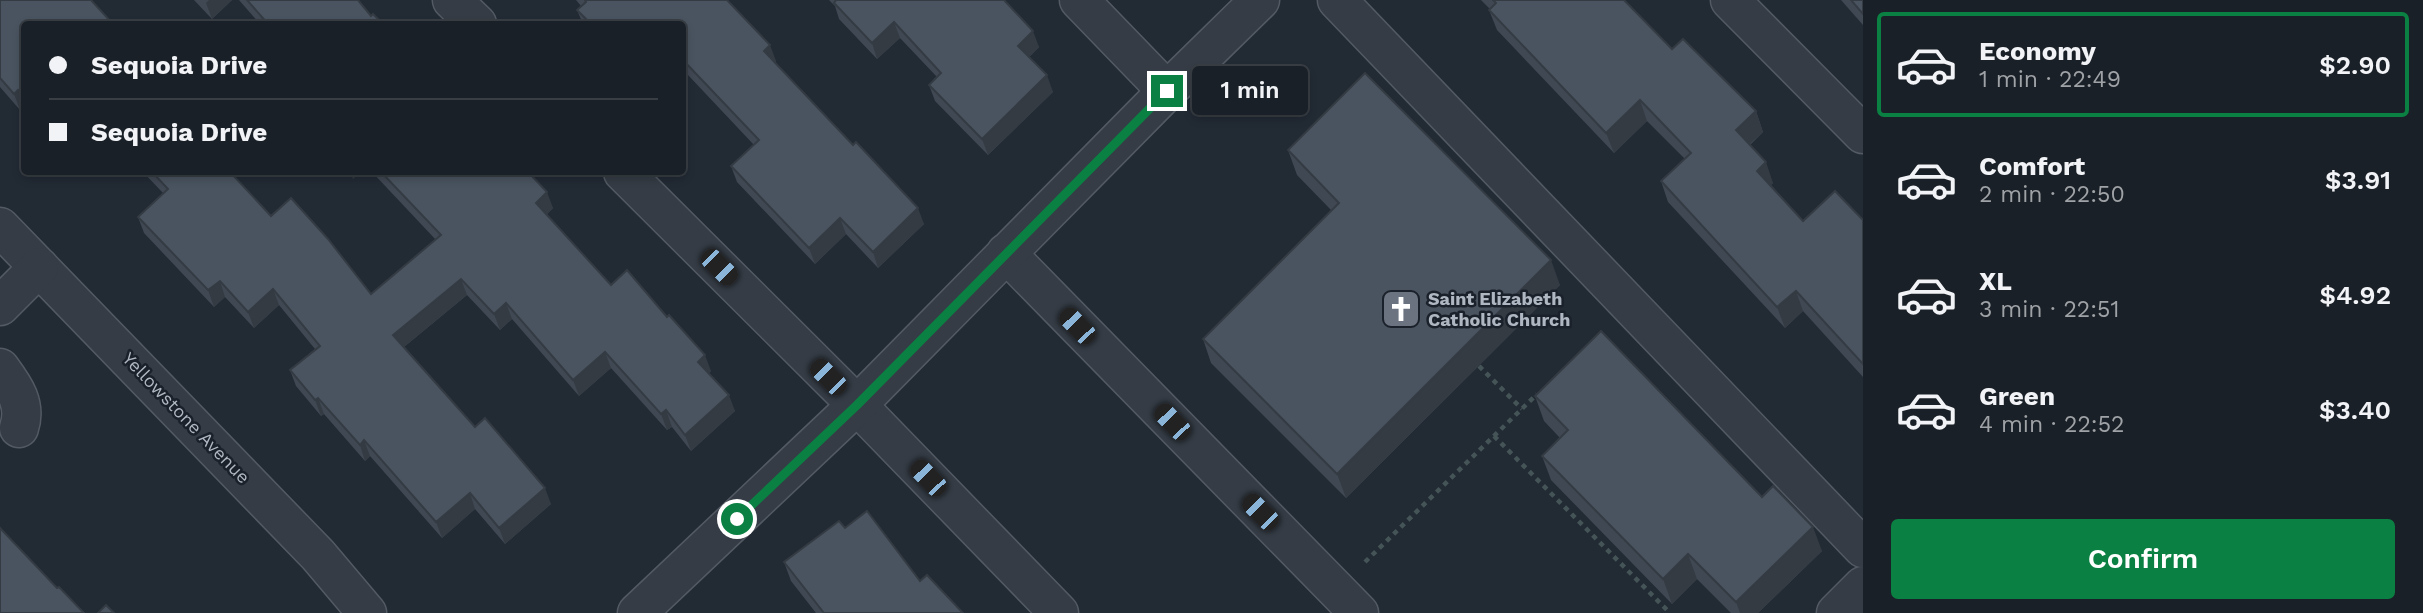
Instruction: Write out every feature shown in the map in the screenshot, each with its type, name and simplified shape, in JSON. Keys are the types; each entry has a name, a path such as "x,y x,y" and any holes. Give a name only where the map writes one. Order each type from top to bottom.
{"street":[{"path":"452,0 474,21"},
{"path":"1079,0 1167,91"},
{"path":"637,613 857,405 1260,0"},
{"path":"1337,0 1863,548"},
{"path":"1730,0 1863,134"},
{"path":"626,175 857,405 1059,613"},
{"name":"Yellowstone Avenue","path":"0,227 318,555 367,613"},
{"path":"1006,253 1359,613"},
{"path":"0,306 39,267"},
{"path":"0,368 16,390 21,404 23,415 19,428"},
{"path":"1836,613 1863,586"}],"path":[{"path":"1479,366 1522,409"},
{"path":"1362,565 1541,391"},
{"path":"1494,436 1670,613"}],"building":[{"path":"0,0 91,0 110,21 21,21 21,94 18,90 14,94 0,78"},
{"path":"247,0 358,0 371,16 373,14 380,21 265,21"},
{"path":"585,0 727,0 770,45 764,51 853,145 856,142 918,208 873,252 840,218 809,248 731,166 759,140 686,63 686,21 588,21 577,10"},
{"path":"836,0 1004,0 1033,31 1018,46 1047,75 982,139 929,85 941,73 894,22 872,43 834,3"},
{"path":"1493,0 1624,0 1672,49 1683,39 1756,111 1736,130 1766,162 1757,171 1803,221 1835,191 1863,220 1863,364 1796,291 1777,307 1661,181 1691,153 1640,100 1606,133 1489,10 1496,3"},
{"path":"1851,0 1863,0 1863,14"},
{"name":"Saint Elizabeth Catholic Church","path":"1365,73 1551,260 1337,474 1203,339 1339,203 1288,150"},
{"path":"155,175 233,175 271,216 291,198 328,239 371,294 441,235 384,175 531,175 547,192 536,203 611,285 627,270 667,317 669,315 705,355 698,362 729,395 685,435 666,410 661,414 605,352 573,380 506,303 494,314 461,279 393,335 475,427 485,418 545,488 499,528 470,493 436,522 364,440 360,445 318,398 315,400 290,370 320,346 273,289 248,312 220,281 208,290 138,217 168,189"},
{"path":"1601,331 1762,497 1773,486 1813,527 1736,602 1688,554 1663,579 1542,456 1568,430 1535,396"},
{"path":"867,511 920,581 927,575 963,613 824,613 784,562 839,521 845,528"},
{"path":"0,528 57,588 84,613 0,613"},
{"path":"106,605 114,613 98,613"}],"place":[{"name":"Saint Elizabeth Catholic Church","path":"1401,309"}],"route":[{"path":"737,519 857,405 1167,91"}]}
